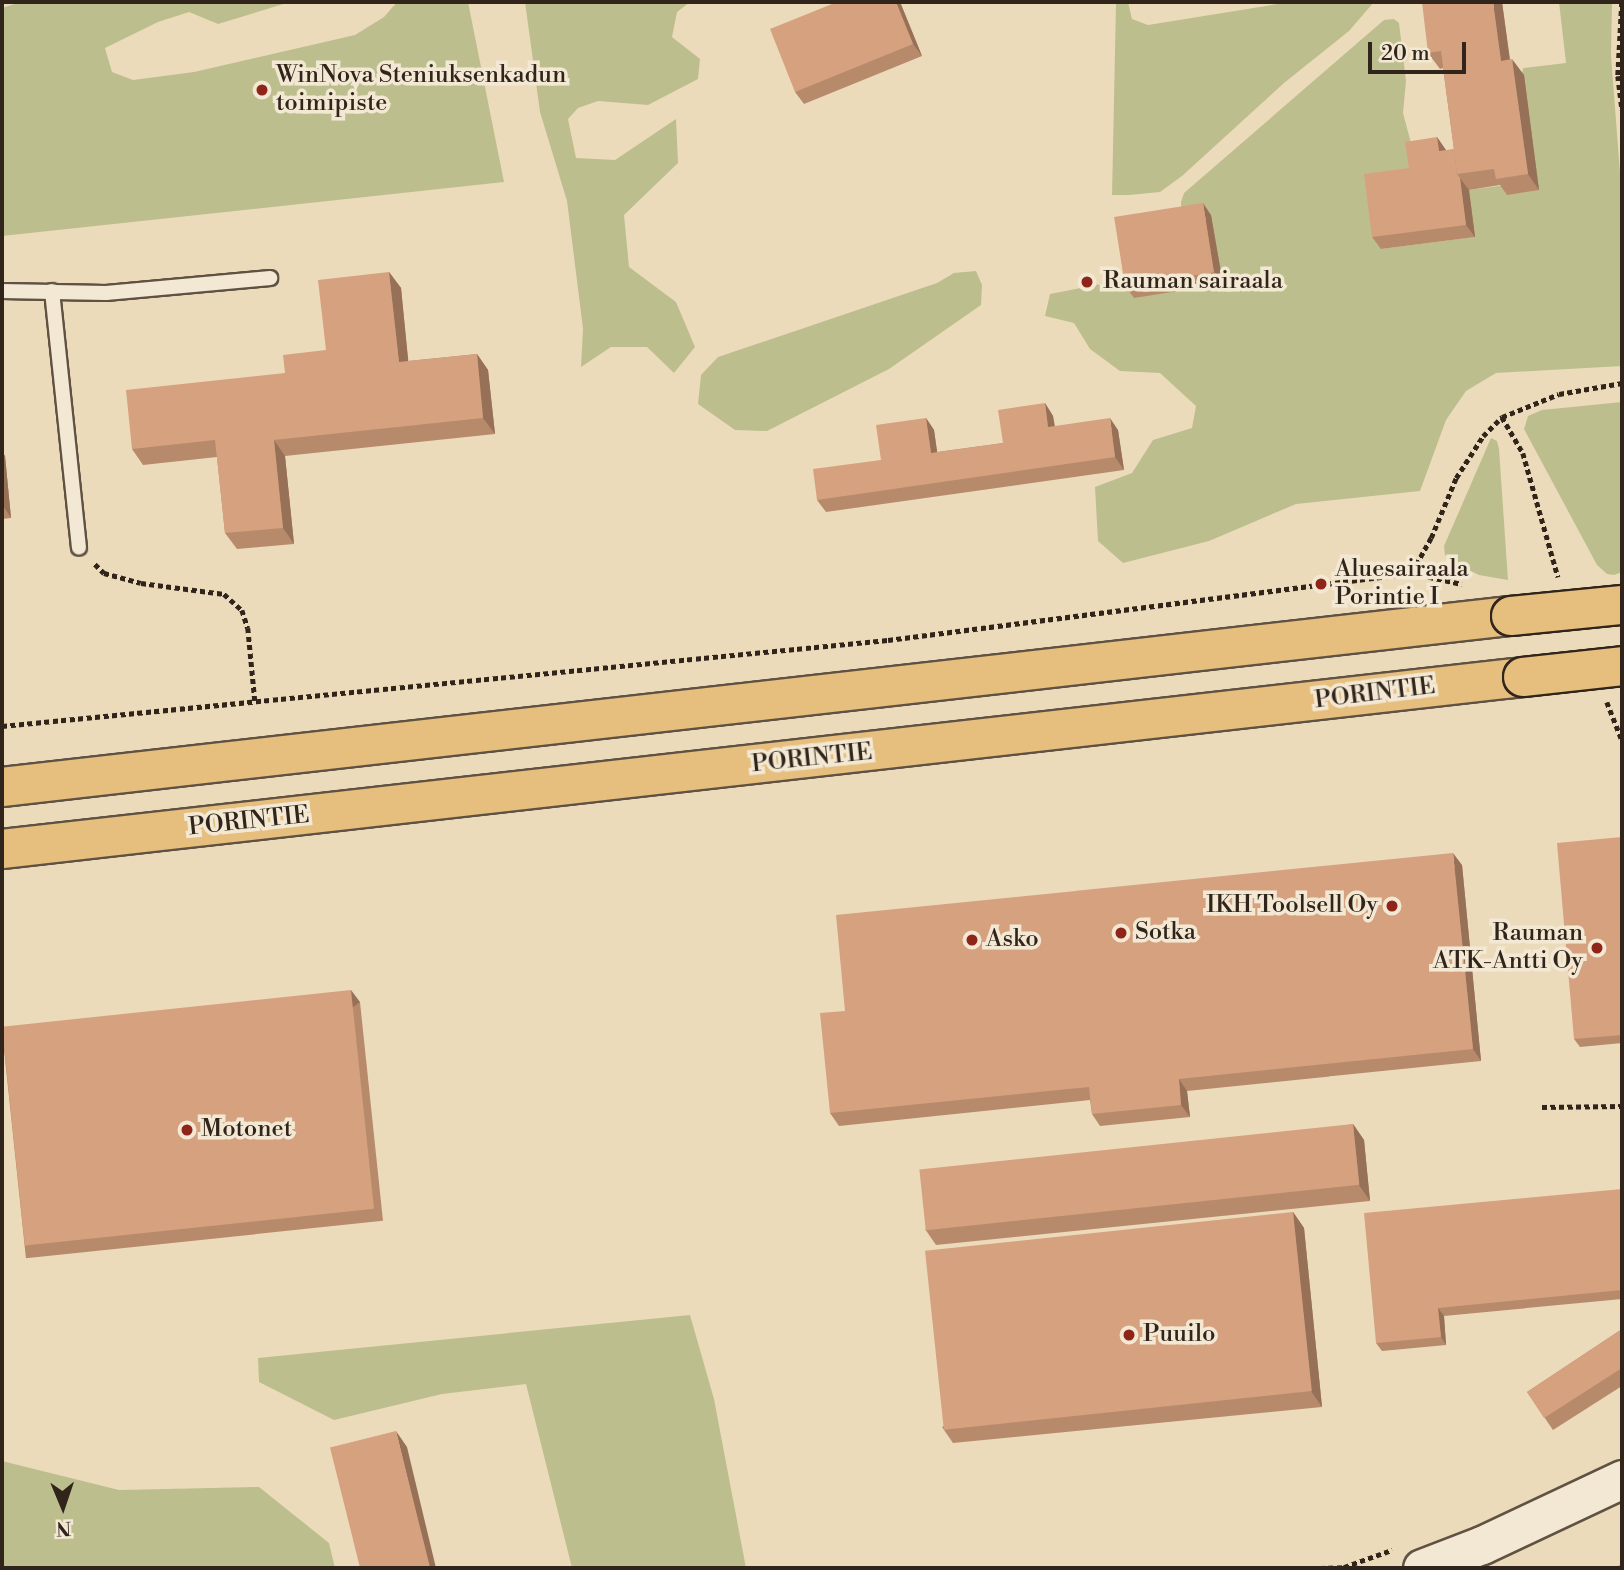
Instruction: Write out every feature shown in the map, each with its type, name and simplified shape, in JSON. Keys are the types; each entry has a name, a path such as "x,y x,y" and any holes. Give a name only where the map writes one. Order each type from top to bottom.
{"highway":[{"path":"2,787 1622,605"},
{"name":"PORINTIE","path":"2,849 1622,666"},
{"path":"1523,677 1622,679"}],"main road":[{"path":"1422,1568 1482,1545 1622,1479"}],"lane":[{"path":"2,291 106,293 270,278"},
{"path":"52,291 79,548"}],"path":[{"path":"1622,2 1618,76 1622,110"},
{"path":"1412,573 1432,538 1456,478 1483,436 1502,416 1559,394 1622,383"},
{"path":"1502,416 1523,453 1559,580"},
{"path":"79,548 104,573 141,583 224,594 242,610 248,628 256,701"},
{"path":"2,726 888,640 1412,573 1475,587"},
{"path":"1542,1107 1622,1106"}],"green space":[{"name":"WinNova Steniuksenkadun toimipiste","path":"21,2 290,2 218,24 189,12 158,22 105,48 112,72 133,80 194,72 355,35 384,17 397,2 468,2 504,182 2,236 2,8"},
{"path":"525,2 690,2 677,12 672,37 700,59 698,79 648,105 598,101 578,108 568,119 576,158 615,160 676,119 678,163 624,215 629,267 676,302 695,347 674,373 647,347 611,347 581,367 583,329 567,201 540,112"},
{"path":"1116,2 1128,2 1132,19 1148,25 1290,2 1374,2 1349,31 1284,83 1182,176 1160,192 1112,195"},
{"path":"1559,2 1612,2 1611,56 1622,198 1622,366 1496,373 1466,391 1446,420 1420,491 1296,504 1209,541 1123,563 1098,541 1095,487 1132,473 1153,440 1192,428 1196,406 1160,373 1120,371 1090,349 1074,323 1045,316 1050,294 1127,279 1222,284 1211,216 1182,220 1181,202 1184,193 1384,20 1394,19 1399,23 1406,81 1403,113 1414,154 1381,249 1474,237 1469,190 1506,185 1523,68 1566,63"},
{"path":"976,271 982,285 981,305 889,369 767,431 735,430 698,404 701,375 718,357 937,283 954,273"},
{"path":"1622,402 1622,572 1614,575 1607,574 1597,565 1524,429 1528,416 1542,410"},
{"path":"1491,438 1497,441 1499,449 1508,580 1479,575 1456,564 1445,555 1444,546"},
{"path":"690,1315 714,1399 746,1568 572,1568 526,1384 442,1394 334,1420 259,1382 258,1358"},
{"path":"2,1461 119,1490 259,1487 329,1543 335,1568 2,1568"}],"building":[{"path":"837,2 896,2 913,44 795,92 770,29"},
{"path":"1422,2 1493,2 1501,61 1512,59 1528,174 1496,179 1494,169 1457,174 1441,51 1428,53"},
{"path":"1437,137 1439,151 1454,149 1466,225 1372,237 1364,174 1409,168 1405,142"},
{"path":"1203,203 1214,272 1125,286 1114,217"},
{"path":"389,272 399,362 477,354 483,418 274,440 283,528 225,533 215,440 132,449 126,390 285,373 283,355 326,350 318,280"},
{"path":"1045,403 1048,427 1110,418 1115,457 817,500 813,469 881,460 876,425 926,418 931,453 1003,443 998,410"},
{"name":"Rauman ATK-Antti Oy","path":"1622,837 1622,1035 1574,1039 1557,843"},
{"path":"1453,853 1473,1049 1179,1079 1181,1105 1092,1114 1089,1087 830,1113 820,1013 845,1011 836,915"},
{"name":"Motonet","path":"351,990 374,1209 25,1245 2,1027"},
{"path":"1353,1124 1359,1185 926,1230 919,1170"},
{"path":"1622,1189 1622,1290 1438,1308 1441,1337 1376,1343 1364,1213"},
{"name":"Puuilo","path":"1293,1212 1312,1391 944,1430 925,1251"},
{"path":"1622,1329 1622,1368 1544,1418 1527,1392"},
{"path":"396,1431 430,1568 360,1568 330,1447"}],"place":[{"name":"WinNova Steniuksenkadun toimipiste","path":"262,90"},
{"name":"Rauman sairaala","path":"1087,282"},
{"name":"Aluesairaala Porintie I","path":"1321,584"},
{"name":"IKH Toolsell Oy","path":"1392,906"},
{"name":"Sotka","path":"1121,933"},
{"name":"Asko","path":"972,940"},
{"name":"Rauman ATK-Antti Oy","path":"1597,948"},
{"name":"Motonet","path":"187,1130"},
{"name":"Puuilo","path":"1129,1335"}]}
